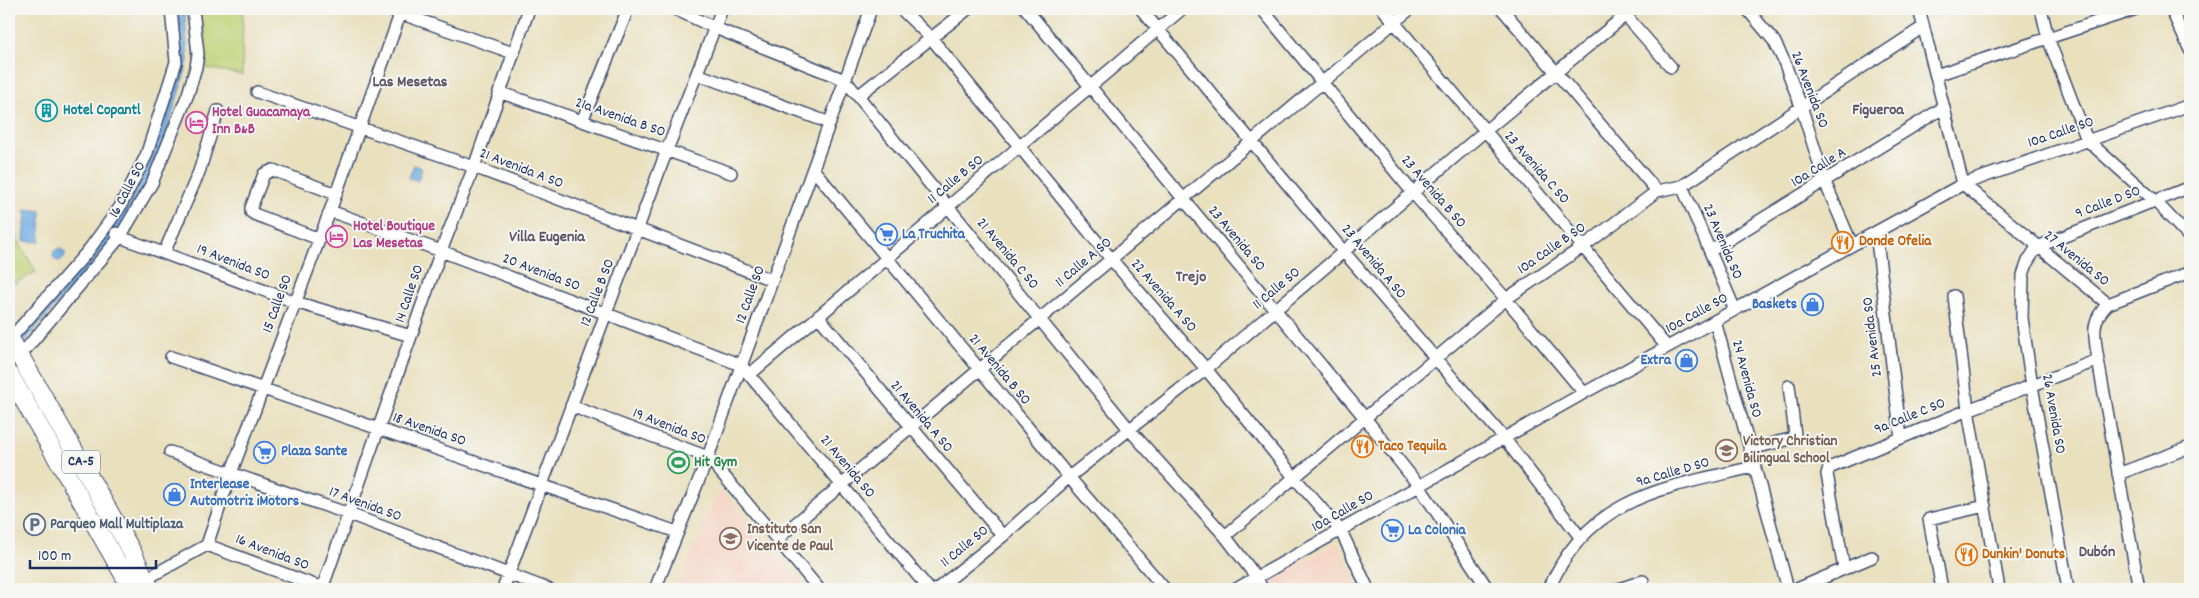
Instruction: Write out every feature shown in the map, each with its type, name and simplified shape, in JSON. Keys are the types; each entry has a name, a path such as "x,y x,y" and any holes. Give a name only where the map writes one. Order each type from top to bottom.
{"highway":[{"name":"CA-5","path":"12,347 45,400 143,586"},
{"path":"9,375 14,372 26,377 45,400"},
{"name":"CA-5","path":"9,375 143,586"}],"street":[{"name":"16 Calle SO","path":"12,347 108,226 146,156 171,84 176,62 176,24 171,9"},
{"name":"16 Calle SO","path":"12,347 120,236 152,183 188,94 196,67 198,54 193,9"},
{"path":"388,9 402,11 513,53"},
{"name":"14 Calle SO","path":"323,589 380,429 440,251 474,167 530,9"},
{"path":"582,121 628,9"},
{"name":"21 Avenida C SO","path":"675,9 715,28 845,80 1042,319 1129,429 1225,536 1257,578 1262,589"},
{"name":"12 Calle B SO","path":"503,589 667,150 722,9"},
{"name":"12 Calle SO","path":"656,589 677,532 745,370 772,280 870,9"},
{"name":"22 Avenida A SO","path":"901,9 932,39 1111,259 1206,369 1294,477 1341,531 1368,589"},
{"path":"859,95 968,9"},
{"name":"23 Avenida SO","path":"1026,9 1366,418 1419,486 1484,588"},
{"name":"23 Avenida A SO","path":"1141,9 1344,252 1504,438 1580,537"},
{"name":"11 Calle B SO","path":"745,370 818,316 1182,9"},
{"name":"23 Avenida B SO","path":"1262,9 1413,193 1506,299 1584,393"},
{"name":"23 Avenida C SO","path":"1383,9 1667,347"},
{"name":"11 Calle A SO","path":"777,539 909,426 1042,319 1410,9"},
{"path":"1502,9 1657,191"},
{"name":"26 Avenida SO","path":"1747,9 1774,41 1801,106 1825,182 1852,245"},
{"path":"1919,9 1963,184"},
{"path":"2041,9 2048,38 2087,140 2155,201 2190,238"},
{"path":"1936,75 2136,9"},
{"path":"2171,9 2190,50"},
{"name":"15 Calle SO","path":"207,545 231,473 294,302 330,211 402,11"},
{"path":"1626,11 1671,67"},
{"name":"11 Calle SO","path":"938,589 1003,536 1068,477 1206,369 1484,131 1556,74 1626,11"},
{"path":"176,24 194,24"},
{"name":"10a Calle B SO","path":"1225,536 1506,299 1584,246 1657,191 1682,186 1923,27"},
{"path":"697,74 830,123"},
{"name":"21 Avenida A SO","path":"257,92 474,167 772,280"},
{"name":"21a Avenida B SO","path":"499,92 731,173"},
{"name":"10a Calle SO","path":"1236,589 1584,393 1963,184 2190,105"},
{"name":"10a Calle A","path":"1710,251 1943,108"},
{"path":"164,253 199,172 218,112"},
{"name":"21 Avenida B SO","path":"813,169 1068,477 1165,589"},
{"path":"319,239 254,214 250,208 264,174 268,170 336,194"},
{"name":"27 Avenida SO","path":"1963,184 2108,304 2100,312 2094,329 2139,589"},
{"name":"23 Avenida SO","path":"1682,186 1735,310"},
{"name":"9 Calle D SO","path":"2037,247 2190,187"},
{"name":"20 Avenida SO","path":"330,211 606,314 745,370"},
{"name":"19 Avenida SO","path":"108,226 120,236 294,302 411,336"},
{"name":"25 Avenida SO","path":"1876,232 1901,438"},
{"name":"26 Avenida SO","path":"2037,247 2028,260 2022,287 2022,318 2032,386 2068,589"},
{"path":"2108,304 2190,272"},
{"path":"1954,296 1968,410 1999,589"},
{"name":"21 Avenida A SO","path":"818,316 1003,536"},
{"name":"24 Avenida SO","path":"1715,322 1788,589"},
{"name":"18 Avenida SO","path":"171,357 677,532"},
{"name":"9a Calle C SO","path":"1844,569 1827,474 1829,468 1968,410 2098,360"},
{"name":"21 Avenida SO","path":"745,370 929,589"},
{"path":"1750,449 1794,438 1790,386"},
{"name":"19 Avenida SO","path":"571,406 708,457 819,589"},
{"path":"2118,474 2190,447"},
{"name":"17 Avenida SO","path":"170,452 349,514 548,589"},
{"name":"9a Calle D SO","path":"1549,589 1553,579 1580,537 1599,521 1646,494 1754,467"},
{"path":"1942,589 1929,519 1985,506"},
{"path":"143,586 207,545"},
{"name":"16 Avenida SO","path":"207,545 323,589"},
{"path":"1797,589 1872,557"},
{"path":"1619,589 1643,581"}],"shaded area":[{"name":"Instituto San Vicente de Paul","path":"719,488 808,589 676,589"},
{"path":"1337,543 1358,589 1270,589 1266,580"}],"green space":[{"path":"190,9 243,9 242,75 196,66"},
{"path":"14,233 36,272 14,284 9,273 9,235"}],"water":[{"path":"178,9 184,9 188,60 169,125 150,176 121,226 79,279 20,347 17,342 108,234 141,181 160,135 180,72 182,58"},
{"path":"414,165 422,168 418,181 409,178"},
{"path":"26,209 41,211 40,242 24,241"},
{"path":"59,249 65,255 59,261 53,255"}],"place":[{"name":"Hotel Copantl","path":"47,111"},
{"name":"Hotel Guacamaya Inn B&B","path":"196,122"},
{"name":"La Truchita","path":"886,235"},
{"name":"Hotel Boutique Las Mesetas","path":"337,236"},
{"name":"Donde Ofelia","path":"1843,242"},
{"name":"Baskets","path":"1813,305"},
{"name":"Extra","path":"1687,361"},
{"name":"Taco Tequila","path":"1362,447"},
{"name":"Victory Christian Bilingual School","path":"1727,451"},
{"name":"Plaza Sante","path":"265,452"},
{"name":"Hit Gym","path":"678,463"},
{"name":"Interlease Automotriz iMotors","path":"174,494"},
{"name":"Parqueo Mall Multiplaza","path":"34,525"},
{"name":"La Colonia","path":"1392,531"},
{"name":"Instituto San Vicente de Paul","path":"731,539"},
{"name":"Dunkin' Donuts","path":"1966,555"}],"district":[{"name":"Las Mesetas","path":"410,82"},
{"name":"Figueroa","path":"1878,110"},
{"name":"Villa Eugenia","path":"547,237"},
{"name":"Trejo","path":"1191,277"},
{"name":"Dubón","path":"2097,552"}]}
